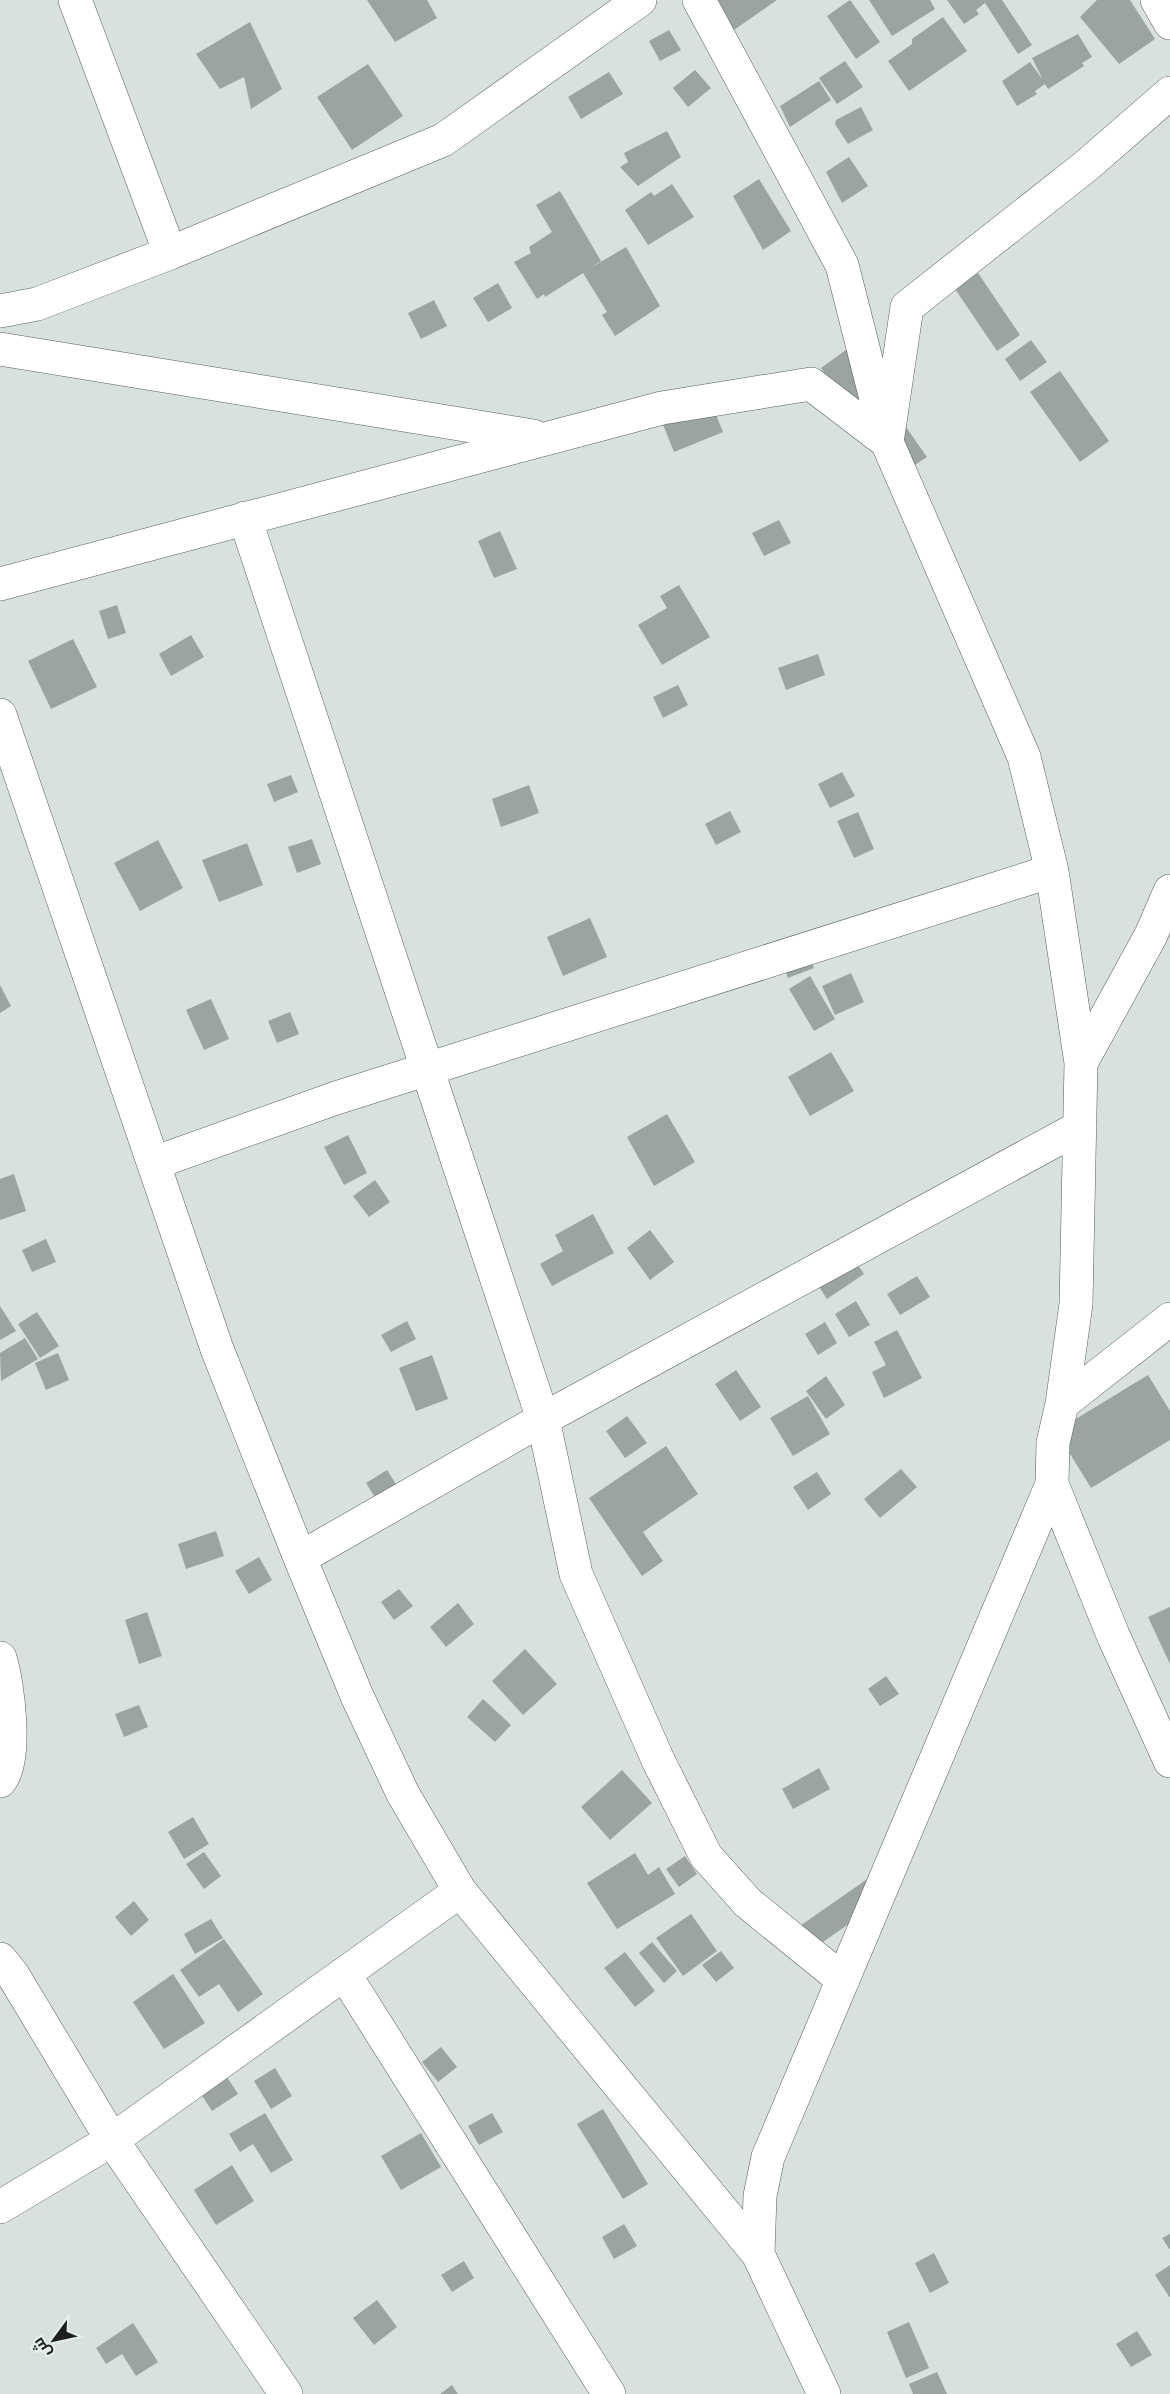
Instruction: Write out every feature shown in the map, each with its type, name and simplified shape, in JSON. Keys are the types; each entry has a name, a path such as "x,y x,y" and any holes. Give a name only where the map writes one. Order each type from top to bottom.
{"street":[{"path":"75,0 170,253"},
{"path":"0,311 37,304 170,253 443,140 640,0"},
{"path":"699,0 842,265 887,442 1024,757 1052,871 1081,1063 1076,1304 1062,1404 1053,1443 1052,1484 768,2157 760,2196 758,2254"},
{"path":"1157,0 1170,23"},
{"path":"887,442 907,307 1086,166 1170,93"},
{"path":"0,350 543,438"},
{"path":"0,584 662,408 811,384 887,442"},
{"path":"245,518 543,1419 576,1574 658,1760 706,1856 748,1903 843,1980"},
{"path":"0,715 217,1349 357,1696 403,1794 460,1891 758,2254 817,2391"},
{"path":"154,1163 336,1098 428,1071 1052,871"},
{"path":"1081,1063 1150,935 1170,891"},
{"path":"300,1558 543,1419 1080,1126"},
{"path":"1062,1404 1170,1319"},
{"path":"1052,1484 1104,1614 1170,1761"},
{"path":"0,1658 5,1673 10,1746 6,1774 0,1781"},
{"path":"0,2207 112,2140 460,1891"},
{"path":"0,1959 13,1975 112,2140 286,2394"},
{"path":"345,1975 609,2394"}],"building":[{"path":"367,0 427,0 437,18 395,42"},
{"path":"698,0 777,0 724,37"},
{"path":"850,0 880,42 856,59 827,16"},
{"path":"869,0 930,0 935,9 892,36"},
{"path":"947,0 1002,0 1032,45 1018,54 985,3 976,10 979,14 964,24"},
{"path":"1097,0 1130,0 1155,39 1119,64 1080,17"},
{"path":"943,17 967,51 909,91 888,61 912,44 912,39"},
{"path":"250,22 282,89 251,109 244,77 220,89 196,54"},
{"path":"669,30 681,50 660,61 649,41"},
{"path":"1078,34 1092,57 1082,63 1084,66 1048,89 1045,84 1035,91 1037,94 1017,106 1002,81 1030,62 1043,80 1032,58"},
{"path":"845,61 863,87 837,104 819,78"},
{"path":"368,64 403,116 352,150 317,97"},
{"path":"695,70 711,88 688,107 673,88"},
{"path":"609,72 623,94 581,119 568,97"},
{"path":"819,81 831,100 790,127 780,106"},
{"path":"861,107 873,130 848,144 835,124 836,120"},
{"path":"667,131 681,157 638,186 620,167 628,162 624,153"},
{"path":"849,157 868,186 842,203 826,172"},
{"path":"759,179 791,231 763,250 733,196"},
{"path":"672,184 694,217 648,245 625,210 651,192 654,196"},
{"path":"560,191 601,261 587,270 626,247 660,306 615,336 602,315 607,312 583,273 545,297 544,294 537,299 514,262 531,253 529,247 552,232 536,205"},
{"path":"978,273 1020,335 997,351 955,289"},
{"path":"498,283 512,308 488,322 473,298"},
{"path":"434,300 447,326 421,339 408,313"},
{"path":"1031,340 1047,362 1020,381 1005,359"},
{"path":"850,347 927,457 897,477 821,368"},
{"path":"1060,371 1109,441 1080,462 1030,392"},
{"path":"707,393 723,432 674,452 658,412"},
{"path":"779,520 791,543 764,556 752,533"},
{"path":"500,531 517,569 494,578 478,541"},
{"path":"679,585 710,637 662,665 638,625 667,608 660,596"},
{"path":"117,605 126,633 108,639 99,611"},
{"path":"191,635 204,657 171,676 159,654"},
{"path":"73,639 97,687 51,709 28,661"},
{"path":"818,654 825,675 786,690 778,668"},
{"path":"678,685 688,705 663,718 653,697"},
{"path":"842,772 855,796 830,808 818,784"},
{"path":"291,775 298,792 274,802 267,784"},
{"path":"529,785 539,813 501,827 492,799"},
{"path":"730,811 741,832 716,845 705,824"},
{"path":"858,812 874,849 854,858 837,821"},
{"path":"312,839 321,864 297,873 288,847"},
{"path":"158,840 183,888 140,911 114,863"},
{"path":"247,843 263,885 219,902 202,860"},
{"path":"590,918 607,957 563,976 547,937"},
{"path":"805,945 814,968 788,978 779,954"},
{"path":"851,973 864,1002 835,1015 822,986"},
{"path":"810,976 835,1019 814,1031 789,989"},
{"path":"0,985 11,1006 0,1013"},
{"path":"211,999 229,1039 204,1050 186,1010"},
{"path":"290,1012 299,1034 277,1043 268,1021"},
{"path":"831,1052 854,1091 810,1116 788,1077"},
{"path":"667,1114 695,1162 654,1186 627,1137"},
{"path":"348,1135 367,1173 344,1185 324,1147"},
{"path":"14,1174 26,1211 0,1220 0,1179"},
{"path":"375,1180 390,1202 369,1217 353,1196"},
{"path":"593,1214 614,1253 552,1286 540,1264 563,1251 555,1235"},
{"path":"650,1230 674,1262 650,1280 627,1248"},
{"path":"46,1239 56,1262 32,1272 22,1250"},
{"path":"847,1248 864,1274 827,1299 810,1273"},
{"path":"917,1276 930,1297 900,1315 887,1294"},
{"path":"856,1301 870,1325 849,1337 835,1314"},
{"path":"0,1306 16,1331 0,1340"},
{"path":"37,1312 59,1346 40,1358 18,1324"},
{"path":"407,1321 416,1339 391,1352 381,1335"},
{"path":"825,1322 837,1343 818,1355 805,1334"},
{"path":"897,1330 922,1378 884,1398 872,1372 886,1365 874,1342"},
{"path":"25,1338 38,1359 1,1381 0,1353"},
{"path":"58,1353 69,1380 46,1390 35,1363"},
{"path":"432,1355 448,1399 416,1411 399,1368"},
{"path":"736,1370 761,1407 740,1421 715,1384"},
{"path":"1148,1375 1170,1411 1170,1440 1091,1488 1056,1431"},
{"path":"826,1376 845,1405 826,1419 806,1391"},
{"path":"808,1396 830,1434 793,1456 770,1418"},
{"path":"627,1416 647,1443 625,1458 606,1431"},
{"path":"666,1446 698,1494 643,1532 663,1561 642,1576 589,1498"},
{"path":"901,1469 917,1487 880,1518 864,1499"},
{"path":"387,1470 399,1489 378,1502 366,1483"},
{"path":"817,1472 831,1494 808,1510 793,1487"},
{"path":"216,1531 224,1556 186,1569 178,1544"},
{"path":"259,1557 272,1580 249,1594 235,1571"},
{"path":"399,1589 413,1606 394,1620 381,1602"},
{"path":"458,1603 474,1624 446,1647 430,1627"},
{"path":"1170,1607 1170,1664 1148,1617"},
{"path":"147,1612 162,1656 139,1664 125,1620"},
{"path":"525,1649 557,1684 523,1715 492,1681"},
{"path":"886,1676 899,1694 880,1706 868,1689"},
{"path":"483,1699 511,1725 495,1742 467,1717"},
{"path":"139,1705 148,1727 124,1737 115,1714"},
{"path":"819,1768 830,1789 793,1809 782,1789"},
{"path":"622,1770 652,1803 610,1840 581,1807"},
{"path":"193,1817 209,1844 184,1859 168,1832"},
{"path":"204,1852 221,1876 204,1889 186,1864"},
{"path":"635,1853 648,1875 659,1867 675,1894 617,1929 587,1883"},
{"path":"685,1856 697,1874 679,1887 666,1869"},
{"path":"873,1875 887,1897 813,1949 797,1928"},
{"path":"134,1901 149,1920 131,1936 115,1917"},
{"path":"691,1914 717,1951 683,1976 656,1938"},
{"path":"211,1919 223,1938 195,1954 184,1934"},
{"path":"224,1939 263,1994 238,2012 219,1984 199,1997 180,1970"},
{"path":"652,1942 677,1971 664,1983 639,1953"},
{"path":"721,1951 734,1968 716,1982 702,1965"},
{"path":"625,1952 655,1991 635,2007 604,1968"},
{"path":"173,1974 205,2023 164,2049 133,2002"},
{"path":"441,2047 457,2067 438,2082 422,2062"},
{"path":"275,2068 292,2096 271,2109 254,2081"},
{"path":"227,2077 238,2094 212,2111 201,2094"},
{"path":"603,2109 648,2184 623,2199 577,2124"},
{"path":"265,2113 293,2160 271,2173 253,2144 240,2152 229,2134"},
{"path":"492,2113 503,2132 479,2145 468,2126"},
{"path":"421,2133 441,2167 401,2190 381,2156"},
{"path":"232,2165 254,2201 216,2225 194,2190"},
{"path":"624,2224 637,2246 614,2259 602,2237"},
{"path":"1170,2234 1170,2250 1162,2238"},
{"path":"934,2253 949,2283 930,2293 915,2263"},
{"path":"464,2261 474,2278 452,2292 441,2275"},
{"path":"1170,2265 1170,2298 1155,2275"},
{"path":"377,2300 397,2327 374,2345 353,2318"},
{"path":"909,2322 929,2368 906,2378 887,2332"},
{"path":"133,2323 158,2362 136,2376 122,2354 106,2364 96,2348"},
{"path":"1137,2331 1152,2355 1131,2367 1116,2344"},
{"path":"937,2372 947,2394 913,2394 909,2384"},
{"path":"452,2385 458,2394 440,2394"}]}
